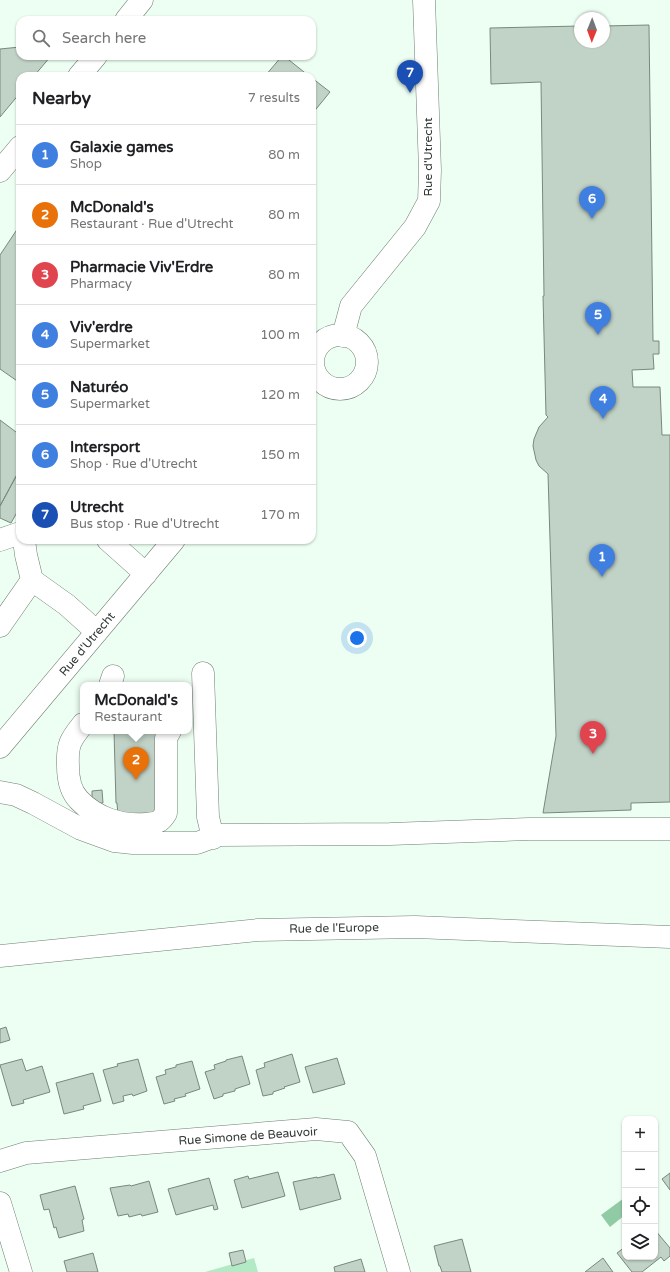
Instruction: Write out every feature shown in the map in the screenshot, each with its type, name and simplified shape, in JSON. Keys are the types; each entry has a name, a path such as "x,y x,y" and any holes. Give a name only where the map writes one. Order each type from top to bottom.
{"street":[{"path":"129,16 142,0"},
{"name":"Rue d'Utrecht","path":"343,336 351,306 415,227 429,201 430,170 424,0"},
{"path":"82,72 93,60"},
{"path":"0,171 16,152"},
{"path":"316,350 318,346 325,340 333,336 351,338 358,342 364,349 367,357 367,366 362,379 350,388 342,390 334,389 323,383 316,377"},
{"path":"0,540 16,534"},
{"path":"25,544 32,580 67,605 97,632"},
{"path":"112,544 146,574"},
{"name":"Rue d'Utrecht","path":"0,747 171,544"},
{"path":"0,626 32,580"},
{"path":"195,679 208,817 213,838"},
{"path":"80,728 73,736 68,748 68,774 71,788 78,799 102,817 116,822 134,825 156,823 163,819 166,813 166,738 168,734"},
{"path":"0,792 16,795 81,829 114,840 133,843 197,843 219,835 390,834 529,829 670,829"},
{"name":"Rue de l'Europe","path":"0,956 258,930 415,927 670,938"},
{"name":"Rue Simone de Beauvoir","path":"0,1161 26,1153 316,1129 348,1132 365,1156 399,1272"},
{"path":"0,1203 20,1272"}],"shaded area":[{"path":"622,1199 622,1217 610,1227 601,1215"},
{"path":"254,1258 258,1272 205,1272"}],"building":[{"path":"649,25 653,341 659,341 659,354 653,354 654,369 632,370 633,387 660,387 662,435 670,435 670,802 631,803 631,810 543,813 556,736 548,474 539,466 533,446 539,427 548,417 546,415 543,296 541,82 491,84 490,28 574,26 574,48 610,48 610,26"},
{"path":"16,47 16,60 48,60 37,72 16,72 16,98 0,117 0,49"},
{"path":"279,60 289,60 304,72 268,72"},
{"path":"316,81 330,92 316,109"},
{"path":"16,231 16,380 0,369 0,255"},
{"path":"0,420 16,432 16,476 0,506"},
{"path":"16,476 16,514 11,523 0,518 0,506"},
{"path":"114,734 157,734 156,815 118,816 116,803"},
{"path":"102,790 103,803 92,803 92,791"},
{"path":"6,1027 10,1040 0,1043 0,1029"},
{"path":"292,1054 300,1082 284,1087 285,1088 273,1092 273,1094 263,1096 256,1070 265,1067 264,1063"},
{"path":"242,1056 250,1084 214,1099 205,1072 215,1069 214,1065"},
{"path":"337,1058 345,1084 313,1093 305,1067"},
{"path":"22,1059 26,1071 42,1066 50,1092 23,1100 24,1103 12,1106 0,1065"},
{"path":"138,1059 147,1091 133,1096 132,1094 123,1096 124,1101 113,1104 103,1070 118,1066 117,1064"},
{"path":"192,1061 200,1089 185,1094 186,1096 174,1099 175,1101 164,1104 156,1077 166,1074 165,1070 176,1067 176,1065"},
{"path":"93,1073 101,1101 83,1106 84,1109 64,1114 56,1083"},
{"path":"278,1172 285,1196 242,1208 234,1180 248,1176 249,1179"},
{"path":"670,1173 670,1190 662,1179"},
{"path":"334,1174 341,1199 300,1210 293,1182"},
{"path":"209,1178 218,1209 214,1210 213,1205 176,1215 168,1189"},
{"path":"149,1181 158,1212 142,1216 141,1214 129,1217 128,1214 118,1216 110,1188 131,1186"},
{"path":"75,1186 84,1219 82,1220 84,1231 59,1238 56,1227 54,1228 49,1209 44,1210 40,1195"},
{"path":"658,1234 670,1248 670,1256 664,1261 661,1257 658,1259"},
{"path":"462,1239 471,1272 442,1272 434,1246"},
{"path":"622,1249 622,1259 617,1253"},
{"path":"243,1250 246,1262 232,1266 229,1253"},
{"path":"93,1253 98,1272 67,1272 64,1261"},
{"path":"603,1258 613,1272 585,1272"},
{"path":"361,1259 365,1272 335,1272 334,1267"},
{"path":"623,1260 657,1260 642,1272 632,1272"}],"place":[{"name":"Utrecht","path":"410,93"},
{"name":"Intersport","path":"592,219"},
{"name":"Naturéo","path":"598,335"},
{"name":"Viv'erdre","path":"603,419"},
{"name":"Galaxie games","path":"602,577"},
{"name":"Pharmacie Viv'Erdre","path":"593,754"},
{"name":"McDonald's","path":"136,780"}]}
